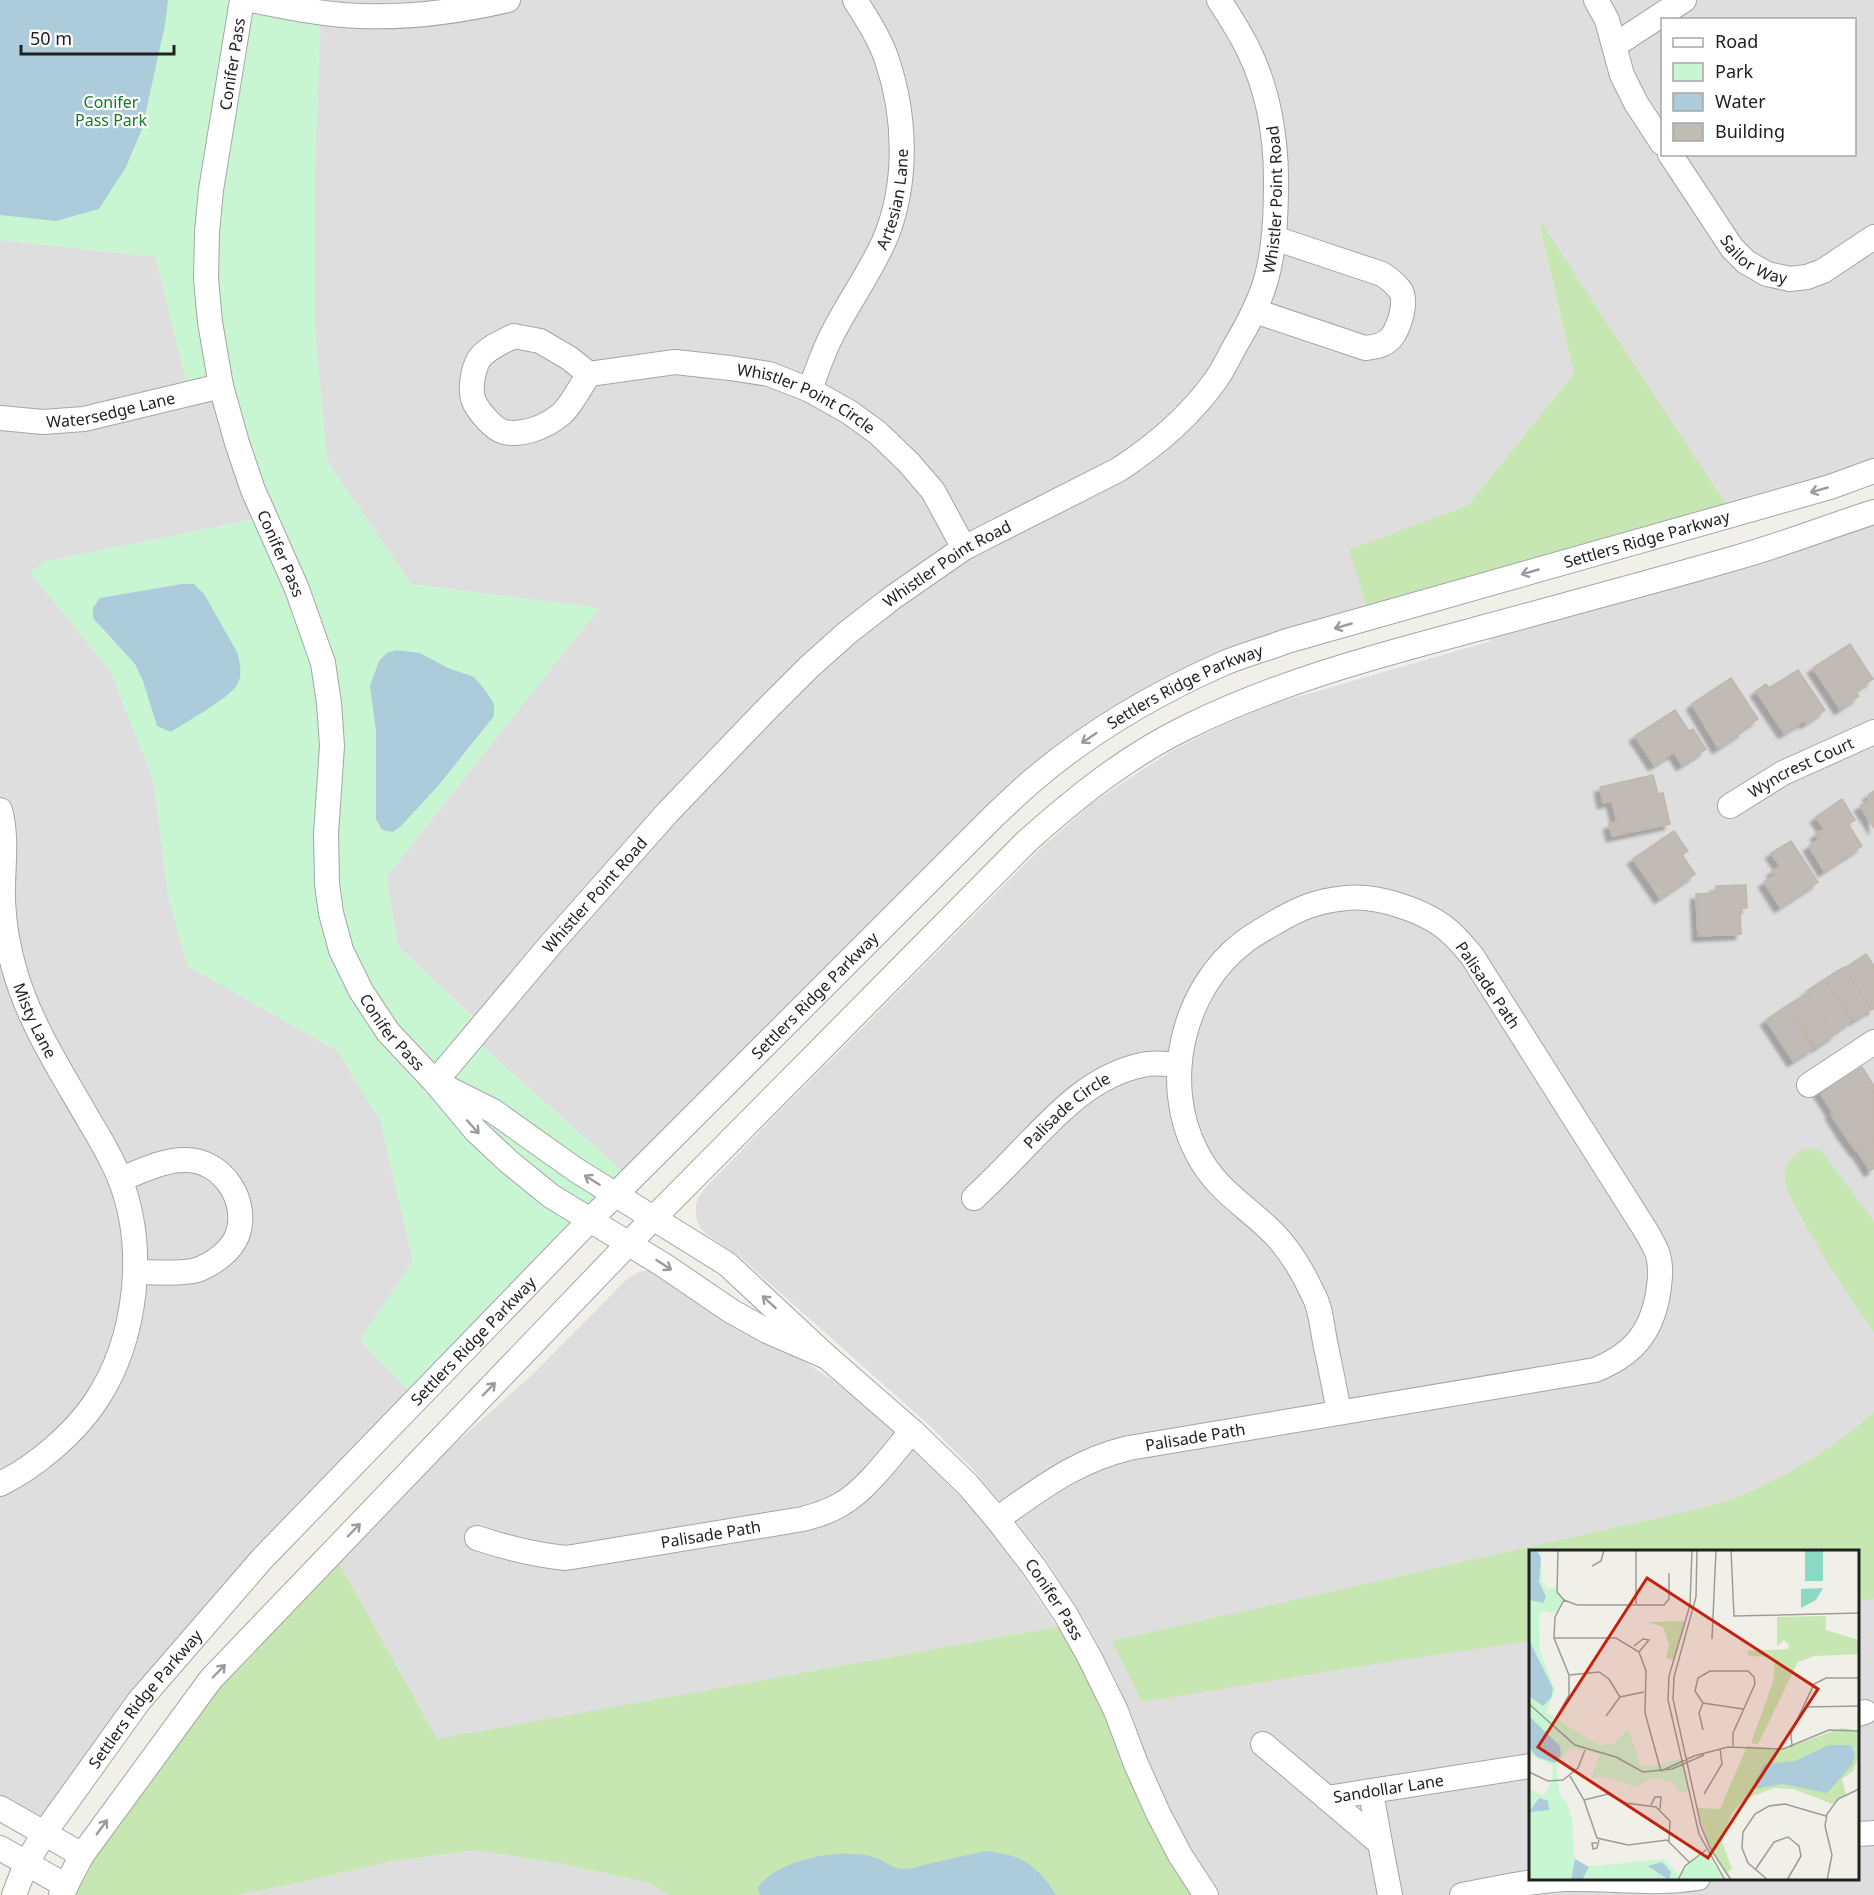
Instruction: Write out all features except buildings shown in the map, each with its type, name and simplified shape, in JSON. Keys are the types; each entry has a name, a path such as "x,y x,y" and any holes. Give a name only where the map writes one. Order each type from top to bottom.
{"street":[{"name":"Conifer Pass","path":"242,0 211,190 207,232 207,290 210,322 220,386 237,443 253,490 297,589 323,663 332,746 326,834 327,884 331,913 341,950 361,991 388,1032 435,1082 476,1131 508,1161 551,1196 589,1221 629,1243 731,1311 767,1331 827,1357"},
{"path":"251,0 321,13 362,16 402,16 508,0"},
{"name":"Artesian Lane","path":"810,390 832,333 871,267 885,238 895,209 902,170 902,132 896,93 886,59 870,24 855,0"},
{"name":"Whistler Point Road","path":"435,1082 551,944 668,812 764,712 846,633 964,548 1118,470 1138,457 1170,432 1215,381 1255,311 1266,279 1274,238 1276,157 1263,90 1250,53 1219,0"},
{"path":"1596,0 1607,20 1622,75 1636,103 1661,141"},
{"path":"1615,45 1684,0"},
{"name":"Sailor Way","path":"1671,156 1732,248 1746,262 1767,274 1790,279 1808,277 1823,271 1874,237"},
{"path":"1255,311 1365,348 1379,346 1390,340 1403,303 1401,291 1382,274 1274,238"},
{"path":"514,336 540,341 569,358 589,374 562,414 543,425 524,432 502,432 486,420 473,399 472,377 480,358 497,344 514,336"},
{"name":"Whistler Point Circle","path":"589,374 675,362 769,374 810,390 849,412 878,433 909,463 933,491 964,548"},
{"name":"Watersedge Lane","path":"0,418 43,422 84,419 220,386"},
{"name":"Settlers Ridge Parkway","path":"14,1895 26,1864 45,1832 139,1701 262,1559 589,1221 1032,781 1110,724 1145,703 1224,663 1287,642 1819,490 1874,471"},
{"path":"0,1848 64,1890 82,1855 211,1679 629,1243 1026,842 1063,809 1136,755 1186,727 1241,702 1293,683 1744,555 1874,512"},
{"name":"Wyncrest Court","path":"1730,806 1783,773 1874,732"},
{"name":"Misty Lane","path":"0,810 4,846 3,902 14,968 25,1001 43,1040 105,1147 120,1179 132,1225 136,1272 126,1334 117,1360 96,1401 70,1432 42,1457 0,1484"},
{"name":"Palisade Path","path":"997,1519 1059,1476 1105,1454 1129,1448 1339,1413 1595,1370 1615,1362 1644,1334 1655,1313 1661,1275 1657,1253 1646,1231 1472,956 1451,932 1421,912 1393,903 1354,897 1324,900 1296,910 1242,943 1218,968 1202,990 1187,1023 1179,1065 1179,1097 1186,1127 1196,1152 1226,1193 1268,1228 1284,1246 1315,1296 1339,1413"},
{"path":"1809,1085 1874,1042"},
{"name":"Palisade Circle","path":"974,1198 1052,1119 1088,1088 1131,1068 1155,1063 1179,1065"},
{"name":"Conifer Pass","path":"435,1082 493,1111 576,1170 727,1264 827,1357 912,1431 968,1485 1035,1568 1071,1623 1116,1711 1158,1813 1180,1855 1206,1895"},
{"path":"120,1179 172,1161 188,1159 204,1163 218,1171 230,1183 237,1199 240,1217 237,1236 227,1251 199,1269 136,1272"},
{"name":"Palisade Path","path":"477,1538 507,1548 566,1558 803,1519 825,1513 845,1502 872,1477 912,1431"},
{"name":"Sandollar Lane","path":"1263,1744 1327,1798 1529,1766"},
{"path":"1371,1792 1390,1895"},
{"path":"1327,1798 1380,1843"},
{"path":"0,1808 82,1855"},
{"path":"1462,1895 1555,1880"},
{"path":"1578,1880 1674,1888 1693,1880"}],"shaded area":[{"path":"301,0 1874,0 1874,471 1733,515 1538,220 1574,374 1468,505 1350,550 1370,618 1287,641 1071,750 631,1179 472,1037 482,1025 398,947 386,877 599,608 411,584 327,461 315,329 315,178"},
{"path":"0,240 156,257 189,394 221,386 265,517 43,562 31,573 110,670 154,782 168,895 188,966 338,1051 381,1122 413,1261 360,1340 417,1399 262,1559 45,1832 0,1808"},
{"path":"1874,512 1874,1895 1206,1895 1136,1764 1135,1723 1117,1682 1086,1622 1045,1558 973,1469 928,1424 740,1257 706,1234 699,1226 696,1217 698,1198 706,1187 1040,849 1090,805 1175,749 1273,704 1491,641 1483,628"},
{"path":"648,1270 656,1272 807,1363 880,1418 940,1474 983,1522 1018,1568 1057,1627 437,1740 337,1559 429,1467 533,1374 626,1280 636,1273"},
{"path":"474,1850 562,1864 650,1883 669,1895 237,1895 387,1862"}],"green space":[{"name":"Conifer Pass Park","path":"0,0 301,0 321,13 315,178 315,329 327,461 411,584 599,608 386,877 398,947 482,1026 473,1038 631,1179 417,1399 360,1340 413,1261 381,1122 338,1051 188,966 168,895 154,782 110,670 30,573 43,562 265,517 221,387 189,394 156,257 0,240"},
{"path":"1538,218 1733,515 1370,618 1349,550 1468,505 1574,374"},
{"path":"1808,1148 1819,1150 1825,1156 1874,1221 1874,1332 1816,1244 1787,1188 1785,1174 1788,1164 1794,1156"},
{"path":"1874,1412 1874,1599 1859,1600 1859,1550 1529,1550 1529,1641 1142,1702 1112,1641 1707,1507 1752,1491 1774,1480 1817,1456"},
{"path":"333,1552 437,1739 1071,1623 1206,1895 669,1895 650,1883 562,1864 474,1850 387,1862 237,1895 61,1895 211,1679"}],"water":[{"path":"0,0 168,0 165,25 142,129 126,167 99,209 56,221 0,215"},
{"path":"194,584 204,594 237,652 240,673 237,685 225,696 171,732 157,726 143,681 135,664 93,618 93,608 100,598"},
{"path":"396,650 420,653 448,668 474,677 494,704 494,716 438,786 393,832 382,830 376,819 376,731 370,686 379,661 387,653"},
{"path":"986,1851 1009,1855 1027,1863 1042,1876 1056,1895 761,1895 758,1887 780,1869 826,1855 870,1856 904,1869"}]}
